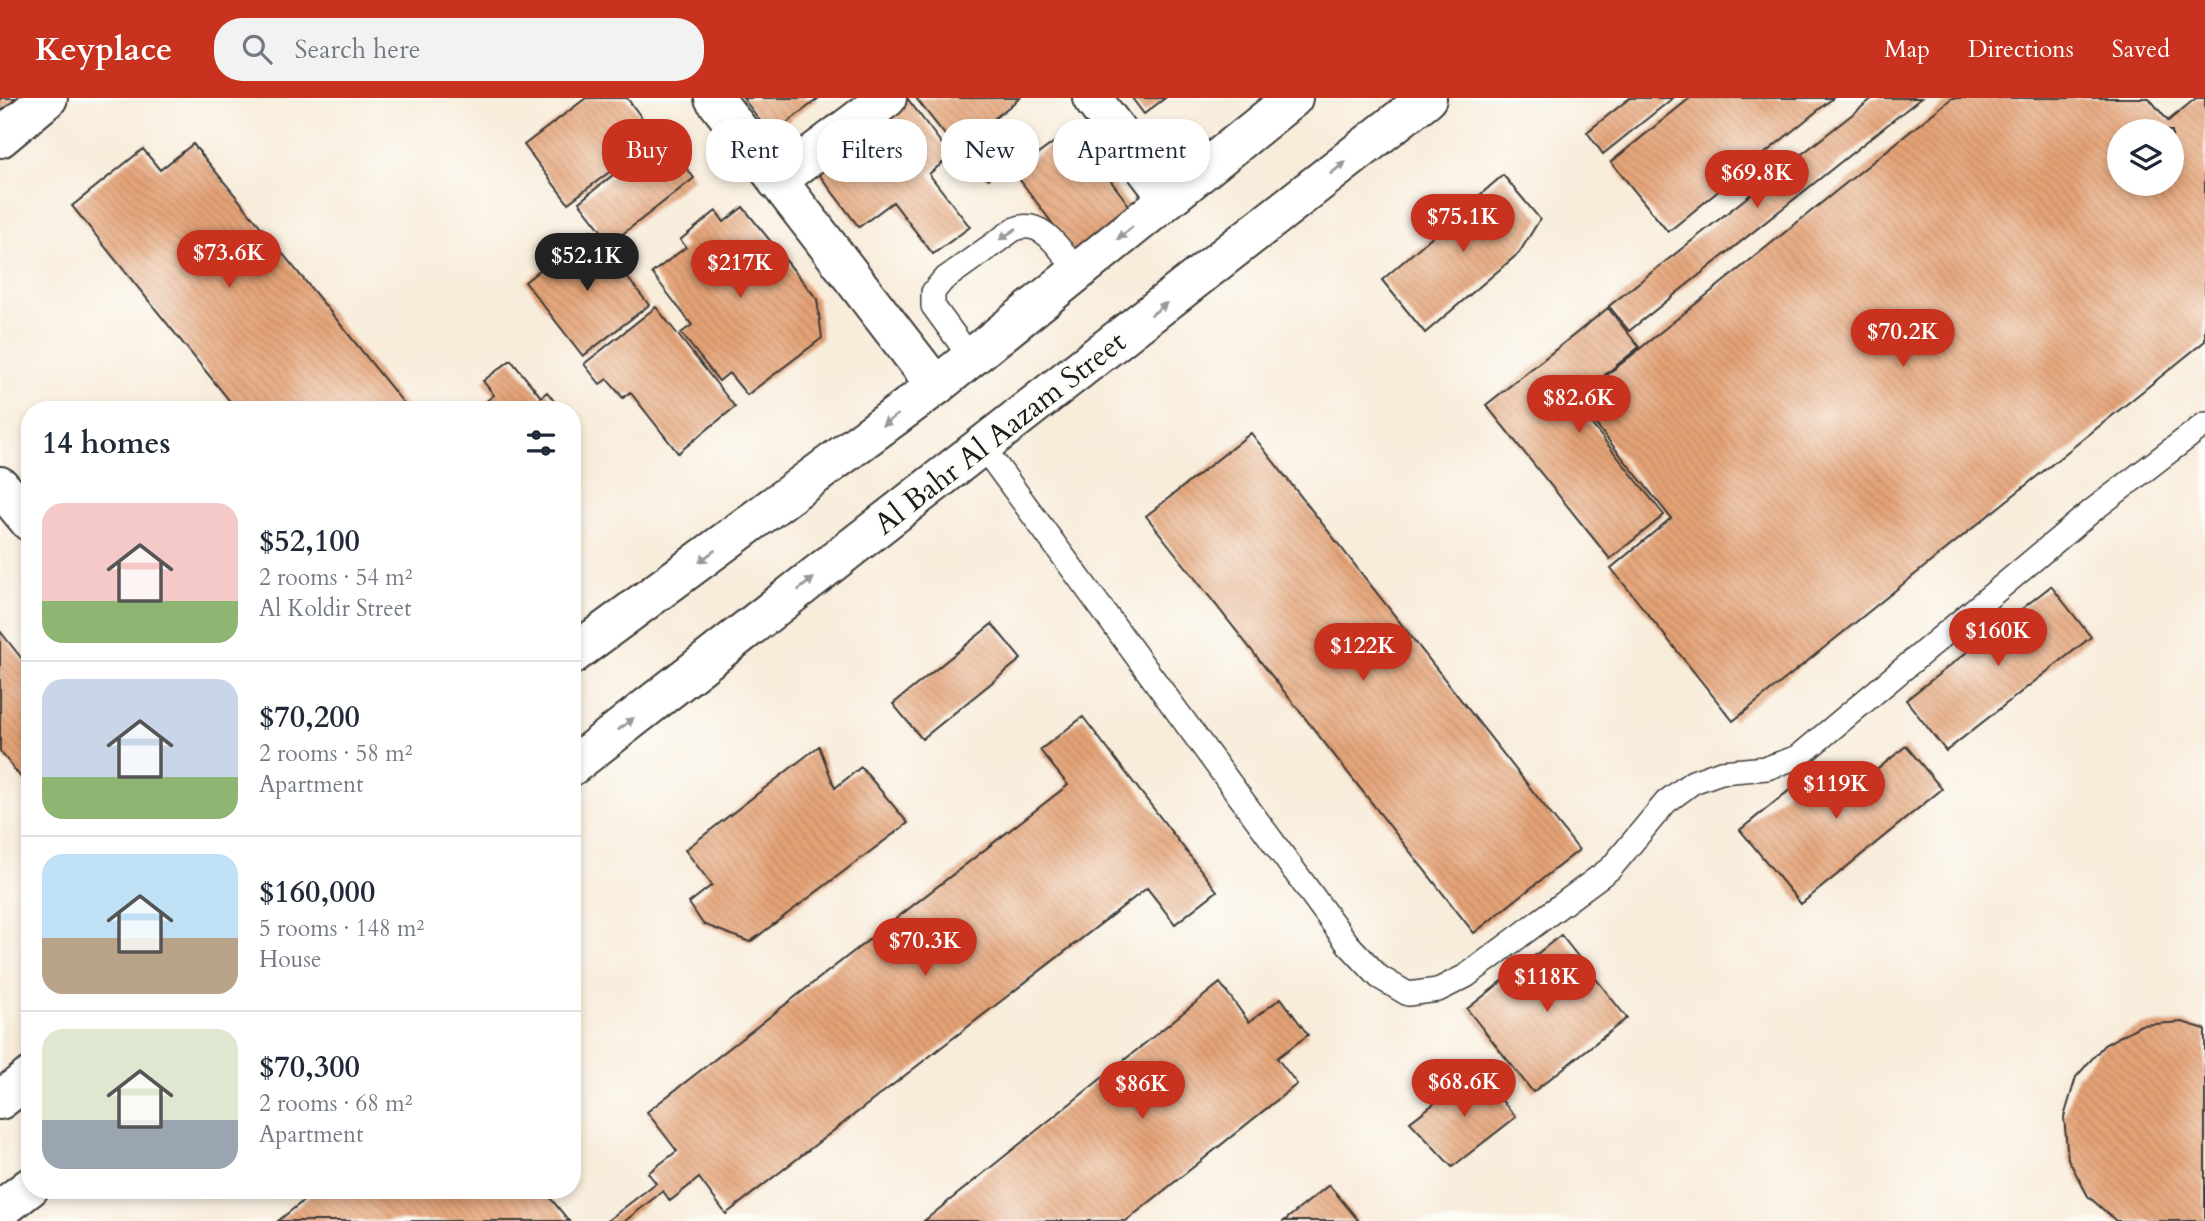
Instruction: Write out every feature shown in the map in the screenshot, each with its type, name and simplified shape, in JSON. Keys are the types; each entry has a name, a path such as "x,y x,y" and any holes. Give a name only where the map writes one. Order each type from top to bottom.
{"main road":[{"path":"0,138 48,98"},
{"path":"714,98 730,119"},
{"path":"803,161 887,98"},
{"path":"1092,98 1168,198"},
{"path":"581,648 936,386 1293,98"},
{"name":"Al Bahr Al Aazam Street","path":"581,759 1427,98"},
{"path":"778,182 936,386"},
{"path":"0,486 21,511"},
{"path":"0,1100 21,1084"},
{"path":"0,1210 21,1194"}],"lane":[{"path":"971,358 933,306 933,292 943,280 1013,230 1026,225 1039,227 1077,272"},
{"path":"983,447 1348,944 1379,977 1408,994 1438,990 1478,968 1611,868 1666,802 1693,782 1721,772 1767,768 1798,757 2093,510 2205,424"}],"building":[{"path":"0,98 20,98 0,114"},
{"path":"586,98 627,98 643,119 602,119 602,178 568,203 524,145"},
{"path":"743,98 819,98 792,119 759,119"},
{"path":"897,98 907,98 923,119 870,119"},
{"path":"916,98 1020,98 994,119 941,119 941,130"},
{"path":"1132,98 1165,98 1144,114"},
{"path":"1630,98 1673,98 1603,154 1587,132"},
{"path":"1690,98 1833,98 1668,232 1611,162"},
{"path":"1873,98 1921,98 1629,331 1609,306"},
{"path":"1952,98 2149,98 2166,119 2107,119 2107,196 2184,196 2184,119 2170,119 2196,98 2205,98 2205,341 1733,721 1611,568 1671,518 1576,400"},
{"path":"927,124 941,143 941,164 929,174 970,227 933,254 893,202 859,227 825,182 927,182"},
{"path":"1053,143 1053,182 1112,182 1134,212 1076,255 1021,182 1039,182 1039,153"},
{"path":"193,144 402,401 230,401 72,206 143,149 160,170"},
{"path":"817,159 817,172 811,164"},
{"path":"1503,175 1540,219 1519,253 1425,333 1382,280"},
{"path":"604,182 689,182 611,243 579,202"},
{"path":"743,207 817,299 822,338 747,395 729,373 719,381 681,333 692,325 652,273 686,247 680,240 716,211 724,222"},
{"path":"590,230 649,305 583,356 525,282"},
{"path":"656,307 735,407 678,453 630,392 623,398 607,379 600,384 584,364"},
{"path":"1608,308 1639,347 1573,401 1664,515 1610,559 1486,405"},
{"path":"511,360 541,397 547,392 554,401 486,401 494,395 483,381"},
{"path":"1251,433 1579,850 1474,933 1146,516"},
{"path":"2051,586 2091,637 1946,751 1906,700"},
{"path":"992,624 1021,659 922,739 893,704"},
{"path":"0,631 21,658 21,778 0,751"},
{"path":"1083,717 1217,891 1175,924 1147,888 726,1214 699,1178 670,1201 663,1191 625,1221 607,1221 656,1183 648,1173 677,1151 647,1112 1068,785 1040,750"},
{"path":"819,746 835,788 861,767 908,823 750,942 703,924 689,903 712,885 685,850"},
{"path":"1906,746 1942,789 1801,904 1740,830 1822,764 1847,794"},
{"path":"1561,935 1627,1018 1533,1092 1467,1009"},
{"path":"1220,983 1249,1022 1281,998 1308,1035 1277,1058 1297,1084 1126,1221 924,1221"},
{"path":"2182,1022 2205,1029 2205,1221 2116,1221 2088,1196 2068,1159 2064,1117 2076,1077 2104,1045 2141,1025"},
{"path":"1477,1071 1516,1117 1452,1167 1410,1122"},
{"path":"1329,1185 1359,1221 1284,1221"},
{"path":"306,1199 551,1199 569,1221 278,1221"}]}
